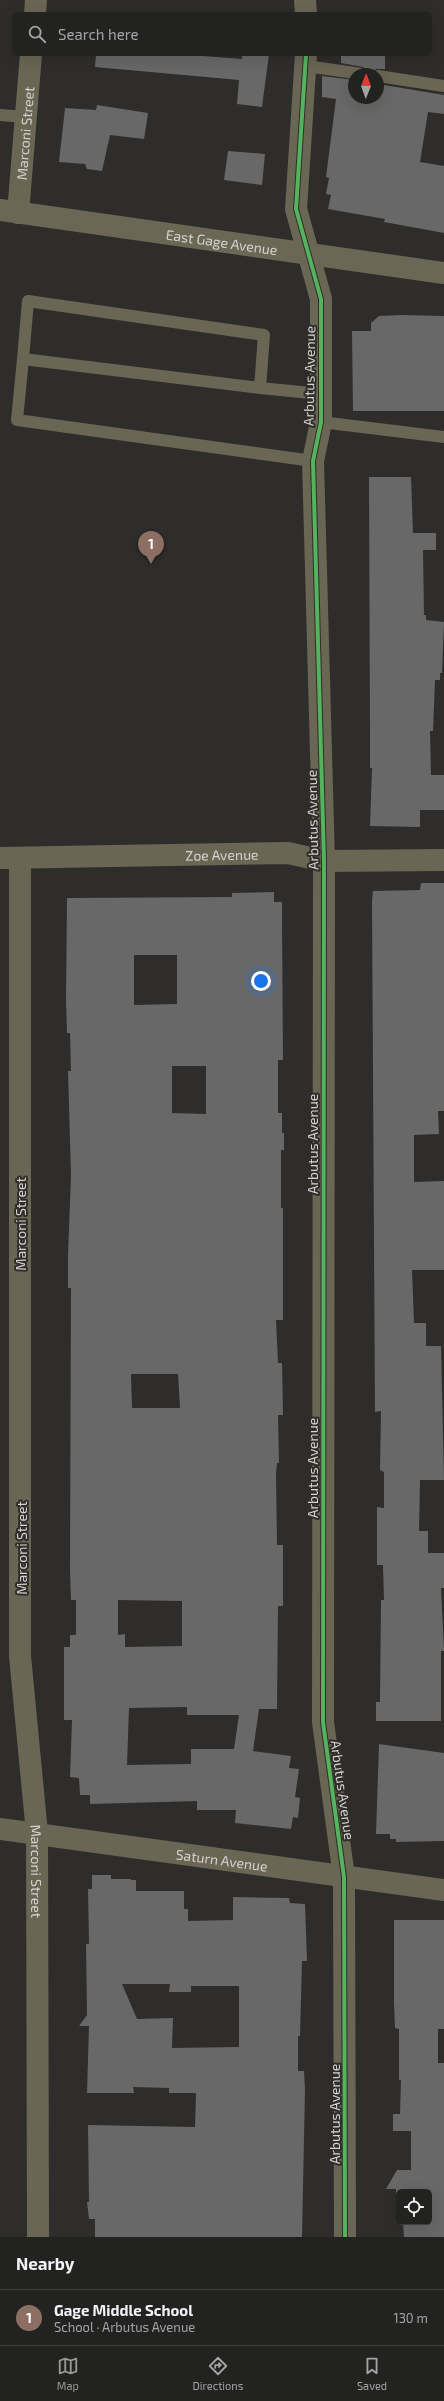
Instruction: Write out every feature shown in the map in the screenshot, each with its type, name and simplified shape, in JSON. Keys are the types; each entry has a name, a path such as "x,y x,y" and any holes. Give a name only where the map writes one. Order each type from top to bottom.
{"main road":[{"name":"East Gage Avenue","path":"9,212 444,273"}],"street":[{"path":"34,12 36,0"},
{"path":"305,0 306,12"},
{"name":"Marconi Street","path":"9,212 26,118 31,56"},
{"name":"Arbutus Avenue","path":"306,60 296,209 306,253 321,299 321,422 313,461 324,860 323,1722 344,1877 345,2237"},
{"name":"Zoe Avenue","path":"10,858 288,853 324,860 444,860"},
{"name":"Marconi Street","path":"10,858 20,1656 37,1833 38,2237"},
{"name":"Saturn Avenue","path":"0,1829 444,1890"}],"lane":[{"path":"306,60 348,70"},
{"path":"384,77 444,86"},
{"path":"0,115 26,118"},
{"path":"260,388 264,335 28,301 17,420 313,461"},
{"path":"23,359 321,394"},
{"path":"321,422 444,437"}],"building":[{"path":"96,56 203,56 242,59 242,56 269,56 262,107 237,104 239,80 95,67"},
{"path":"341,56 385,56 385,69 341,63"},
{"path":"322,76 348,79 348,104 384,104 384,85 444,95 444,114 428,112 420,162 444,166 444,233 384,222 385,219 328,209 331,195 326,194 329,178 326,177 336,99 322,97"},
{"path":"97,105 148,113 144,139 110,135 102,171 87,169 85,164 59,162 65,108 96,110"},
{"path":"228,151 265,154 262,185 224,180"},
{"path":"379,316 444,316 444,411 353,411 352,331 371,331 371,323"},
{"path":"369,477 411,477 413,533 436,533 436,550 423,550 424,615 426,615 426,620 444,622 442,673 440,673 440,680 435,680 433,731 430,731 431,775 444,775 444,810 420,810 420,827 370,826 372,768 370,768"},
{"path":"421,883 444,883 444,1111 438,1111 439,1134 414,1135 414,1182 444,1181 444,1270 412,1270 414,1323 426,1323 426,1346 441,1346 444,1480 420,1480 419,1531 428,1531 428,1553 444,1553 444,1588 441,1588 444,1651 441,1651 441,1721 376,1721 376,1702 380,1702 381,1600 384,1600 383,1565 377,1565 377,1507 384,1508 384,1472 380,1470 381,1411 375,1412 372,901 373,891 420,890"},
{"path":"274,892 274,902 282,902 283,1060 278,1060 278,1113 282,1113 282,1133 284,1133 284,1150 281,1150 281,1208 283,1208 283,1320 276,1320 278,1363 282,1363 283,1415 278,1415 279,1463 277,1463 276,1474 277,1545 283,1545 283,1606 278,1606 277,1709 259,1709 253,1751 291,1756 289,1768 299,1769 295,1797 300,1798 298,1818 293,1817 291,1829 235,1823 236,1810 197,1810 197,1801 90,1804 90,1795 80,1795 79,1778 70,1777 72,1720 64,1720 64,1647 70,1647 70,1635 76,1635 76,1600 71,1600 70,1570 71,1288 68,1288 68,1256 71,1175 68,1071 71,1071 70,1033 67,1033 66,1000 67,898 232,897 232,893","holes":["134,955 177,955 177,1004 134,1005","172,1066 206,1066 206,1114 172,1113","131,1374 178,1374 180,1408 132,1408","118,1600 182,1601 182,1646 125,1647 125,1634 118,1635","187,1707 187,1715 239,1715 234,1749 191,1749 191,1764 127,1765 129,1708"]},
{"path":"379,1744 444,1753 444,1841 396,1842 396,1839 390,1839 390,1834 376,1834"},
{"path":"92,1875 111,1875 111,1879 136,1880 136,1891 184,1891 184,1909 188,1909 188,1921 233,1920 233,1897 289,1898 290,1903 305,1904 307,1961 302,1961 300,2036 298,2036 298,2071 304,2071 305,2089 302,2237 95,2237 95,2219 89,2219 87,2202 89,2202 88,2125 195,2127 196,2093 169,2093 169,2088 133,2087 134,2093 87,2093 89,2026 79,2026 87,2015 86,1944 89,1944 88,1889 92,1889","holes":["122,1984 170,1984 169,1992 191,1992 191,1986 239,1986 239,2047 172,2048 173,2018 137,2019"]},
{"path":"394,1920 444,1920 444,2029 438,2029 438,2063 444,2063 444,2237 404,2237 403,2225 432,2225 432,2189 386,2189 397,2170 411,2170 411,2131 393,2131 393,2114 400,2114 401,2080 399,2080 399,2029 395,2028"}],"cycle path":[{"path":"306,56 296,209 321,299 321,422 313,461 324,861 323,1722 344,1877 345,2237"}],"place":[{"name":"Gage Middle School","path":"151,564"}]}
